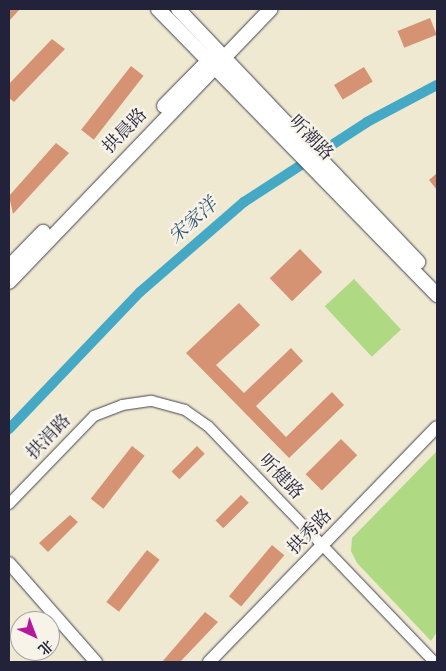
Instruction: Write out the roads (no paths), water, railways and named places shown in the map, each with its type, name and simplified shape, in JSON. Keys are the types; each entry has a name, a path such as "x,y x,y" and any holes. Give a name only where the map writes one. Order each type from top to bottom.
{"main road":[{"name":"听潮路","path":"158,9 217,59"},
{"name":"听潮路","path":"178,9 217,59 335,183 437,295"},
{"name":"拱晨路","path":"9,282 217,59 259,9"},
{"name":"拱晨路","path":"9,267 217,59 272,9"},
{"name":"听潮路","path":"335,183 437,282"}],"street":[{"name":"听健路","path":"122,405 152,401 185,410 208,426 431,658"},
{"name":"拱涓路","path":"9,504 94,416 122,405"},
{"name":"拱秀路","path":"209,662 437,427"},
{"path":"9,563 96,662"}],"waterway":[{"name":"宋家洋","path":"9,429 140,292 244,202 367,122 437,85"}]}
